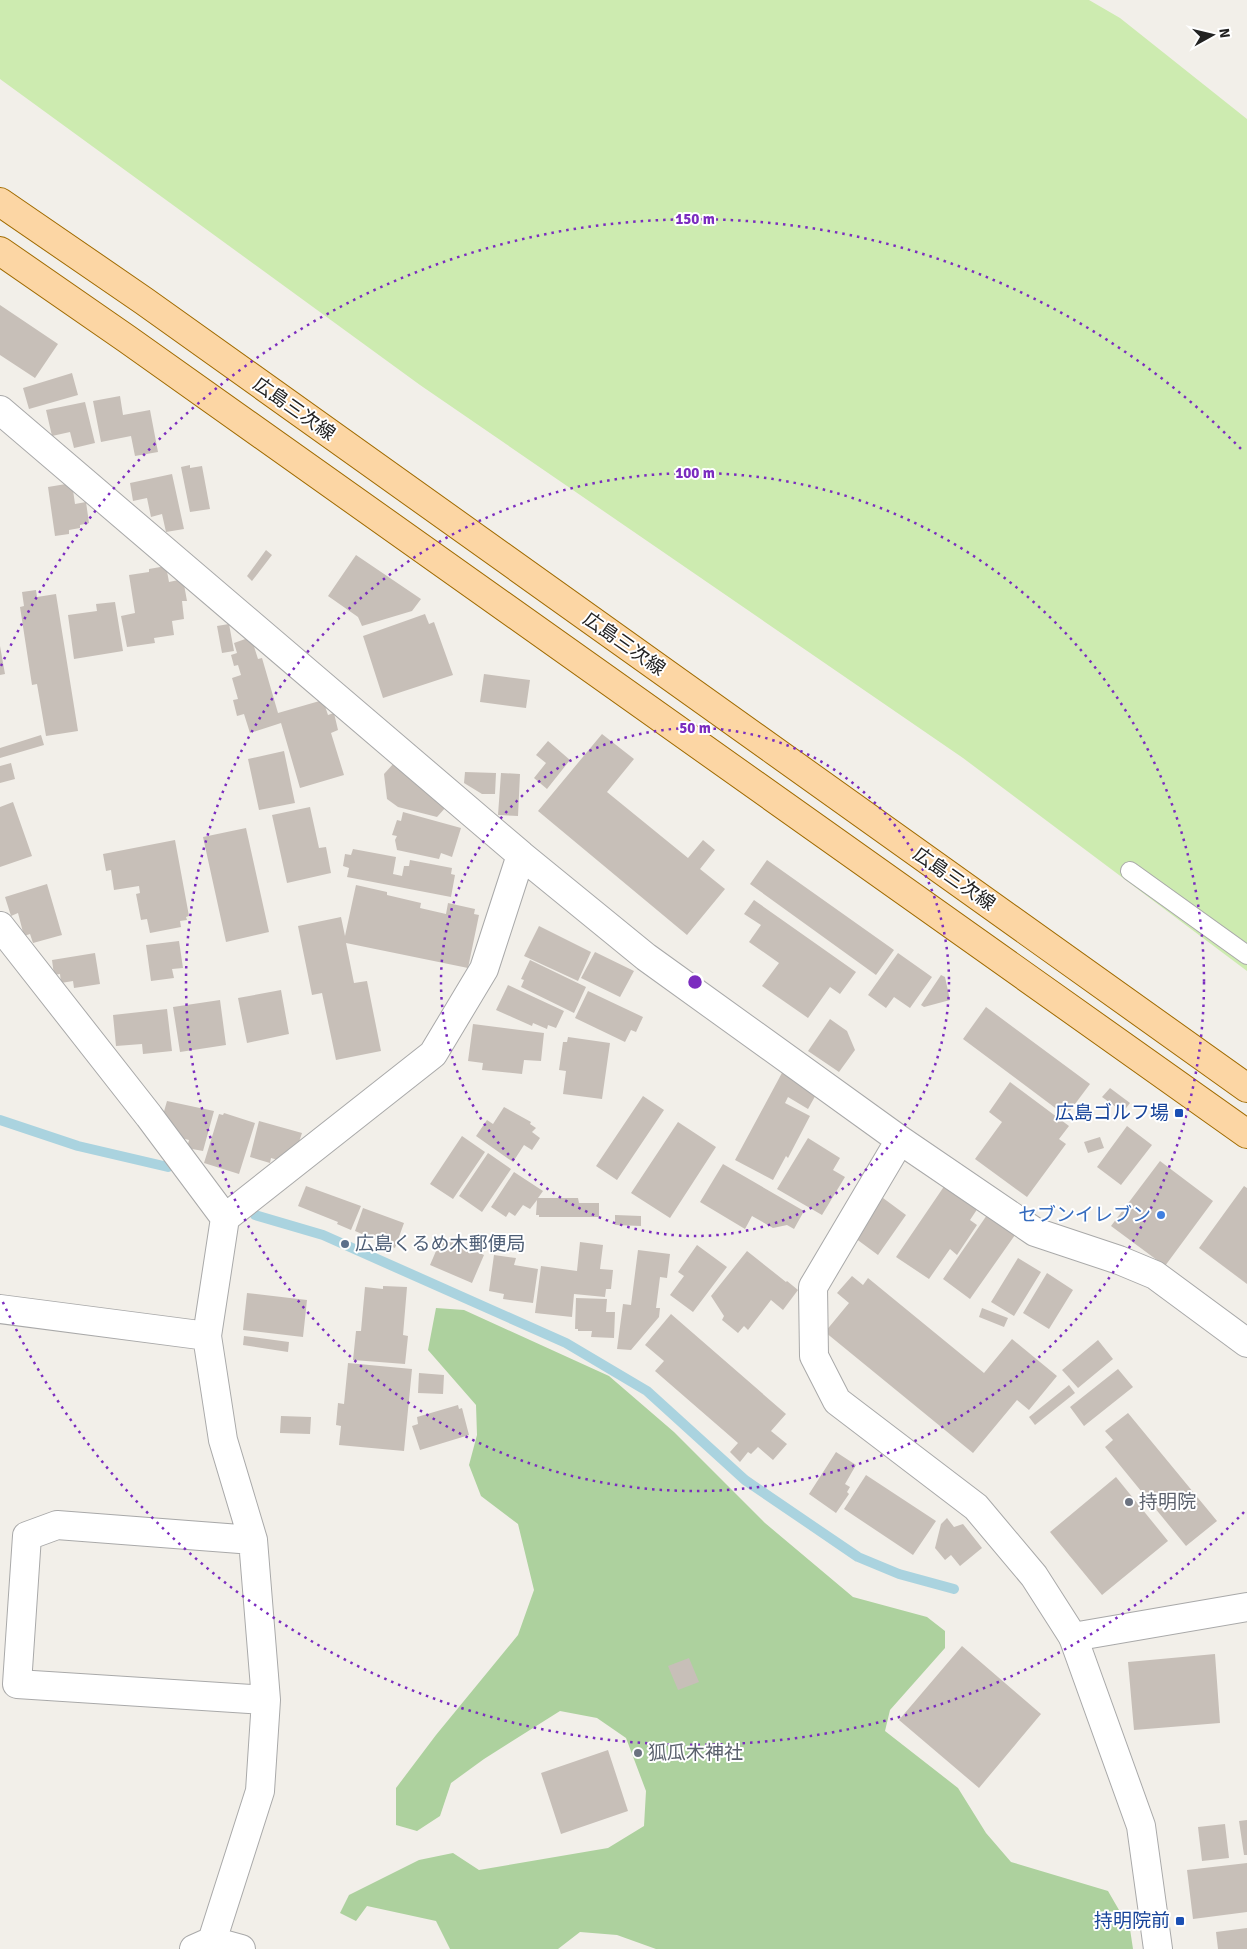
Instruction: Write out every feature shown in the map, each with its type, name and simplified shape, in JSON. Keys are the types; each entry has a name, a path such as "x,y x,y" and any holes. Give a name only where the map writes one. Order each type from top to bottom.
{"main road":[{"name":"広島三次線","path":"0,202 168,319 1247,1088"},
{"name":"広島三次線","path":"0,251 1247,1134"}],"street":[{"path":"0,410 520,855 646,957 900,1140 1035,1232 1119,1260 1155,1275 1247,1343"},
{"path":"241,1949 203,1945 260,1791 266,1700 253,1540 223,1440 207,1336 225,1218 433,1054 484,969 520,855"},
{"path":"0,926 149,1116 225,1218"},
{"path":"900,1140 813,1287 814,1356 837,1401 976,1507 1034,1576 1073,1637 1141,1826 1158,1949"},
{"path":"0,1309 207,1336"},
{"path":"253,1540 57,1525 27,1536 16,1684 266,1700"},
{"path":"1073,1637 1247,1606"}],"lane":[{"path":"1130,871 1247,955"}],"green space":[{"path":"0,0 1089,0 1120,18 1247,119 1247,971 963,758 420,385 0,79"},
{"path":"436,1308 464,1310 609,1376 674,1432 765,1523 853,1597 927,1617 945,1631 945,1648 890,1710 885,1731 958,1788 986,1833 1011,1862 1108,1891 1130,1929 1133,1949 656,1949 617,1935 580,1932 558,1949 450,1949 436,1921 367,1906 356,1921 340,1913 349,1895 419,1860 453,1853 479,1870 608,1848 644,1826 646,1791 626,1738 597,1718 560,1711 484,1759 451,1783 440,1816 417,1831 396,1825 396,1788 436,1735 518,1635 534,1590 518,1524 481,1496 469,1465 477,1435 476,1405 428,1350"}],"building":[{"path":"0,305 58,344 35,378 0,355"},
{"path":"72,373 78,395 29,409 23,388"},
{"path":"120,396 123,415 150,410 158,452 135,456 131,436 101,442 93,401"},
{"path":"85,402 95,443 74,448 70,432 52,436 46,410"},
{"path":"190,465 190,468 202,466 210,509 190,512 181,467"},
{"path":"172,474 184,529 166,532 162,514 151,517 147,498 133,501 130,483"},
{"path":"72,483 75,504 86,502 89,523 80,525 80,528 69,530 69,534 55,536 48,487"},
{"path":"266,550 272,555 252,581 247,576"},
{"path":"356,555 421,599 412,611 362,626 358,617 328,596"},
{"path":"166,566 169,582 183,579 187,601 182,601 184,619 172,621 174,635 154,638 155,643 127,647 121,616 135,613 129,575 149,572 149,569"},
{"path":"36,590 37,597 56,594 78,731 46,736 37,684 32,685 20,607 24,606 22,592"},
{"path":"115,602 123,651 74,659 68,615 97,611 96,604"},
{"path":"425,614 429,624 434,622 453,675 383,698 363,636"},
{"path":"229,624 234,651 222,653 217,626"},
{"path":"251,637 258,659 262,658 278,713 323,700 328,715 334,713 338,730 331,733 344,775 300,788 281,723 250,733 244,714 237,716 233,700 238,699 232,678 241,675 238,665 234,666 231,655 237,653 234,643"},
{"path":"0,646 5,674 0,675"},
{"path":"484,674 530,680 526,708 480,702"},
{"path":"602,734 634,759 607,792 688,858 703,840 715,850 700,869 725,889 687,935 538,811"},
{"path":"41,735 44,745 0,758 0,748"},
{"path":"548,741 570,760 547,789 534,778 546,763 536,755"},
{"path":"284,751 295,803 259,810 248,759"},
{"path":"11,763 15,779 0,783 0,766"},
{"path":"394,763 446,807 437,817 398,807 387,799 384,774"},
{"path":"465,772 496,773 495,794 482,794 464,783"},
{"path":"501,773 520,774 518,816 498,815"},
{"path":"13,802 32,856 0,867 0,807"},
{"path":"310,807 319,848 326,847 331,873 287,883 272,815"},
{"path":"403,812 461,828 452,857 441,853 439,859 397,850 395,840 397,836 392,835 397,820 401,821"},
{"path":"246,828 269,932 226,942 203,837"},
{"path":"175,840 189,916 186,917 187,920 180,921 181,927 150,933 147,919 141,920 136,894 140,893 139,886 114,890 111,870 106,871 103,854"},
{"path":"353,849 396,857 393,874 402,876 404,866 409,866 410,860 452,868 451,874 455,875 451,897 347,877 349,868 343,866 345,854 351,855"},
{"path":"767,860 894,950 876,975 750,884"},
{"path":"47,884 62,935 33,943 30,934 24,936 18,913 11,916 5,897"},
{"path":"356,885 387,892 387,895 421,903 420,908 446,914 448,903 475,909 474,914 479,915 468,968 346,943 354,983 367,981 381,1051 336,1060 322,993 312,995 298,926 341,917 345,936"},
{"path":"754,900 856,972 840,994 830,987 808,1018 762,986 779,963 749,942 761,925 744,914"},
{"path":"539,926 591,952 578,981 524,956"},
{"path":"179,941 183,968 172,969 174,978 151,981 146,945"},
{"path":"595,952 634,971 620,997 581,978"},
{"path":"95,953 100,984 74,988 73,981 61,983 60,974 54,975 52,960"},
{"path":"898,953 932,977 910,1008 894,997 886,1008 868,995"},
{"path":"530,960 586,987 574,1013 521,987 524,980 521,979"},
{"path":"941,975 945,977 950,1000 924,1007 921,1005"},
{"path":"508,985 564,1011 556,1028 548,1025 547,1029 533,1023 532,1026 496,1010"},
{"path":"281,990 289,1034 247,1043 238,998"},
{"path":"588,991 643,1017 636,1032 631,1030 625,1042 575,1018"},
{"path":"220,1000 226,1045 180,1052 173,1007"},
{"path":"986,1007 1090,1084 1066,1116 963,1039"},
{"path":"167,1009 172,1051 143,1054 142,1044 116,1046 113,1015"},
{"path":"830,1019 847,1031 855,1050 839,1072 808,1051"},
{"path":"473,1024 544,1033 541,1061 524,1060 522,1074 482,1070 483,1063 468,1061"},
{"path":"568,1037 610,1043 602,1099 563,1094 566,1071 559,1070 563,1042 567,1042"},
{"path":"783,1071 818,1091 808,1109 788,1097 785,1103 810,1116 788,1158 786,1156 773,1180 735,1160"},
{"path":"1010,1082 1069,1126 1059,1139 1066,1144 1027,1197 975,1159 1002,1122 989,1112"},
{"path":"1110,1088 1130,1103 1123,1112 1102,1097"},
{"path":"643,1096 664,1110 617,1180 596,1166"},
{"path":"167,1101 214,1111 203,1151 187,1148 189,1140 177,1137 178,1131 169,1129 161,1122"},
{"path":"504,1107 531,1122 530,1124 536,1128 532,1132 540,1138 532,1150 524,1145 513,1162 476,1136 487,1120 493,1124"},
{"path":"224,1113 255,1123 239,1174 204,1163 219,1114 223,1115"},
{"path":"259,1121 302,1133 298,1145 294,1145 291,1156 283,1154 282,1161 271,1158 270,1163 250,1157"},
{"path":"678,1122 716,1147 670,1218 631,1193"},
{"path":"1127,1126 1152,1145 1121,1185 1097,1167"},
{"path":"462,1136 485,1152 453,1199 430,1184"},
{"path":"1100,1137 1104,1148 1088,1153 1084,1142"},
{"path":"808,1138 840,1158 833,1170 845,1177 822,1215 777,1189"},
{"path":"488,1153 511,1169 482,1212 459,1196"},
{"path":"1160,1161 1213,1201 1165,1266 1111,1226"},
{"path":"723,1164 804,1211 794,1229 787,1225 773,1228 752,1216 745,1229 700,1202"},
{"path":"514,1172 543,1191 538,1198 578,1198 579,1203 599,1203 599,1217 539,1217 539,1215 536,1215 537,1200 530,1209 523,1205 515,1216 509,1212 506,1217 491,1207"},
{"path":"945,1185 978,1208 970,1220 977,1225 957,1255 950,1249 929,1279 896,1257"},
{"path":"306,1186 361,1206 351,1230 337,1224 338,1222 298,1206"},
{"path":"1244,1186 1247,1188 1247,1284 1199,1248"},
{"path":"883,1198 906,1215 878,1255 855,1238"},
{"path":"363,1208 404,1223 395,1248 355,1231"},
{"path":"615,1215 641,1216 641,1226 615,1225"},
{"path":"987,1215 1015,1235 970,1299 943,1279"},
{"path":"442,1237 484,1255 472,1283 430,1265"},
{"path":"580,1242 603,1245 600,1269 613,1270 611,1289 606,1289 605,1297 574,1294 572,1317 535,1313 541,1266 577,1271"},
{"path":"697,1245 727,1267 693,1312 670,1295 684,1276 678,1272"},
{"path":"638,1250 670,1254 667,1278 660,1277 656,1308 660,1308 659,1317 631,1350 617,1349 623,1304 631,1305"},
{"path":"747,1251 798,1290 783,1310 771,1300 748,1330 744,1326 738,1333 722,1320 724,1316 711,1296"},
{"path":"494,1255 516,1258 514,1265 538,1269 533,1303 503,1299 504,1294 489,1291"},
{"path":"1018,1258 1041,1272 1014,1316 991,1302"},
{"path":"1047,1273 1073,1290 1049,1329 1023,1313"},
{"path":"852,1276 863,1285 868,1278 984,1373 1012,1339 1057,1376 1029,1410 1017,1400 973,1453 825,1332 849,1303 837,1293"},
{"path":"383,1286 407,1287 403,1335 408,1336 405,1364 353,1360 356,1331 361,1331 365,1287 383,1289"},
{"path":"247,1293 307,1300 303,1337 243,1330"},
{"path":"576,1298 607,1299 606,1312 615,1312 614,1338 591,1337 592,1331 578,1331 578,1329 575,1329"},
{"path":"982,1308 1008,1318 1004,1327 979,1317"},
{"path":"671,1314 786,1414 771,1431 787,1444 773,1460 758,1447 751,1454 748,1452 740,1462 730,1452 738,1443 655,1371 664,1361 645,1345"},
{"path":"244,1336 289,1342 288,1352 243,1345"},
{"path":"1098,1340 1113,1359 1078,1388 1062,1370"},
{"path":"348,1363 412,1369 404,1451 339,1445 341,1426 336,1425 338,1403 344,1404"},
{"path":"1118,1369 1133,1387 1084,1426 1070,1407"},
{"path":"419,1373 444,1375 443,1394 418,1393"},
{"path":"1069,1385 1075,1393 1035,1425 1029,1417"},
{"path":"458,1405 459,1409 462,1408 469,1435 420,1450 412,1426 418,1424 417,1417"},
{"path":"1128,1413 1217,1521 1186,1546 1105,1447 1113,1440 1105,1431"},
{"path":"281,1416 311,1417 310,1434 280,1433"},
{"path":"836,1452 856,1465 845,1484 850,1487 847,1492 849,1494 836,1513 809,1494"},
{"path":"866,1475 936,1521 913,1555 844,1509"},
{"path":"1116,1477 1168,1541 1102,1595 1050,1532"},
{"path":"947,1518 954,1527 963,1524 982,1548 960,1566 951,1555 945,1560 935,1548 941,1524"},
{"path":"962,1646 1041,1714 979,1788 899,1720"},
{"path":"1215,1654 1220,1723 1134,1730 1128,1662"},
{"path":"689,1658 699,1682 678,1690 668,1666"},
{"path":"608,1750 628,1811 561,1834 541,1773"},
{"path":"1247,1820 1247,1855 1244,1855 1239,1821"},
{"path":"1225,1824 1229,1858 1202,1861 1198,1827"},
{"path":"1247,1863 1247,1912 1193,1919 1187,1870"},
{"path":"1247,1928 1247,1949 1218,1949 1216,1932"}],"waterway":[{"path":"0,1120 78,1146 168,1167"},
{"path":"255,1215 323,1235 566,1343 647,1391 745,1480 858,1557 899,1574 954,1589"}],"place":[{"name":"広島ゴルフ場","path":"1179,1113"},
{"name":"セブンイレブン","path":"1161,1215"},
{"name":"広島くるめ木郵便局","path":"345,1244"},
{"name":"持明院","path":"1129,1502"},
{"name":"狐瓜木神社","path":"638,1753"},
{"name":"持明院前","path":"1180,1921"}]}
